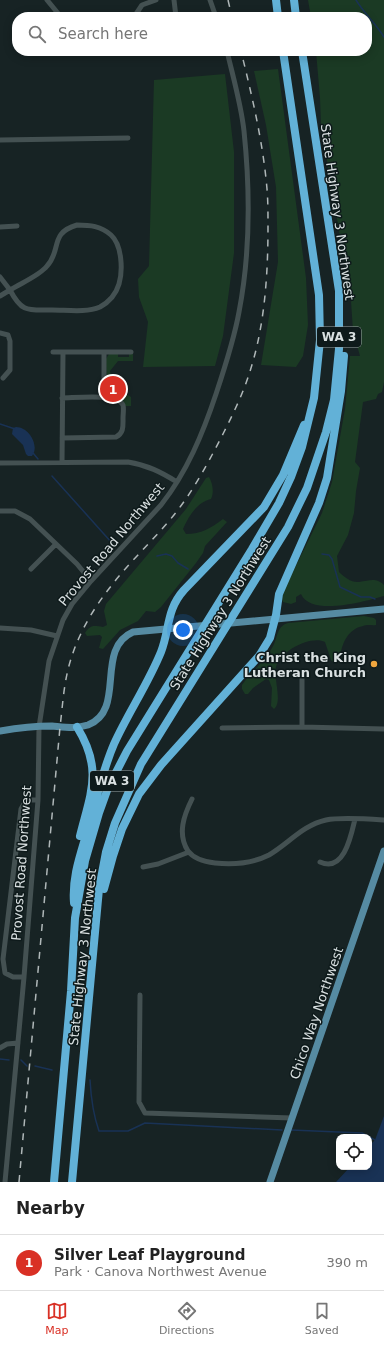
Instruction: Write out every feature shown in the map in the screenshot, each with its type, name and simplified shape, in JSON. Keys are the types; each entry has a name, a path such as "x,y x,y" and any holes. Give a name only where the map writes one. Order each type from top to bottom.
{"highway":[{"path":"276,0 277,12"},
{"path":"294,0 295,12"},
{"name":"State Highway 3 Northwest","path":"54,1182 71,984 75,918 83,869 90,841 108,788 134,739 269,522 284,492 302,447 314,398 320,340 319,295 284,56"},
{"name":"State Highway 3 Northwest","path":"72,1182 99,889 110,838 120,809 141,764 241,604 293,517 307,488 322,448 331,416 337,378 340,334 339,291 303,56"},
{"path":"97,919 113,856 128,815 139,794 153,774 262,652 270,638 279,594 319,503 329,470 341,391 344,358 344,327 339,291"},
{"path":"75,873 110,756 120,732 160,653 170,613 178,596 257,514 275,491 285,471 314,398"},
{"path":"75,918 74,898 76,853 91,792 94,773 89,750 77,727"}],"main road":[{"path":"0,731 39,727 77,727 93,722 105,711 114,654 120,642 133,632 384,609"},
{"name":"Chico Way Northwest","path":"270,1182 384,851"}],"street":[{"path":"47,0 57,12"},
{"path":"137,12 142,2 156,0"},
{"path":"174,0 175,12"},
{"path":"210,0 214,12"},
{"name":"Provost Road Northwest","path":"5,1182 24,977 38,800 39,727 49,662 63,620 72,604 169,495 191,458 206,422 227,361 239,312 246,260 248,204 244,130 228,56"},
{"path":"0,140 128,138"},
{"path":"0,277 10,290 14,298 22,308 28,310 92,310 108,302 112,298 120,283 120,259 117,242 112,236 97,227 77,225 68,228 60,235 52,261 47,267 10,290 0,296"},
{"path":"0,227 17,226"},
{"path":"0,334 8,335 10,341 10,370 3,378"},
{"path":"53,352 131,352"},
{"path":"62,463 63,352"},
{"path":"104,352 104,398"},
{"path":"62,398 116,399 122,405 123,427 118,436 112,438 62,438"},
{"path":"0,463 135,463 154,468 177,482"},
{"path":"0,511 15,511 23,514 38,526 77,564 91,581"},
{"path":"30,569 56,544"},
{"path":"0,628 31,630 57,636"},
{"path":"302,677 302,727"},
{"path":"222,728 302,727 384,729"},
{"path":"192,799 183,821 182,834 184,844 189,852 194,856 210,863 239,864 251,862 269,854 302,830 326,820 384,820"},
{"path":"24,977 13,977 5,973 3,959 22,809 25,802 38,800"},
{"path":"320,862 326,865 332,864 345,852 351,837 355,820"},
{"path":"143,867 158,864 189,852"},
{"path":"140,994 139,1102 145,1113 292,1118"},
{"path":"1,1045 18,1043"}],"green space":[{"path":"308,0 384,0 384,382 382,392 378,394 376,399 363,402 355,462 360,468 354,513 348,535 337,556 339,572 341,574 354,582 372,580 378,581 384,585 384,596 340,606 316,605 307,601 301,594 296,597 296,602 291,604 283,602 282,599 283,592 322,513 332,482 345,409 350,356 360,356 353,331 351,301 321,125 316,56 372,56 372,12 310,12"},
{"path":"278,69 306,278 308,325 303,356 296,367 261,365 278,262 276,187 266,125 254,71"},
{"path":"225,74 234,152 234,253 223,336 215,366 143,367 148,322 139,297 138,279 149,266 154,80"},
{"path":"109,354 118,354 118,357 129,357 129,354 133,354 133,361 118,361 110,371 112,379 124,389 126,394 131,397 131,406 125,406 119,399 107,394 106,359"},
{"path":"209,477 213,488 211,499 197,507 183,529 186,534 191,534 206,530 223,519 227,522 205,546 203,553 196,563 161,607 155,612 146,611 138,621 120,630 103,649 99,648 102,637 100,635 87,636 85,633 91,627 103,627 107,625 104,611 106,604 186,509 206,478"},
{"path":"364,616 374,618 376,620 376,625 367,625 353,630 344,642 338,660 333,662 331,660 325,642 319,640 304,643 283,655 275,671 278,701 277,706 274,709 271,706 272,688 269,680 266,679 253,688 248,694 245,694 242,689 242,685 269,653 279,630 284,625 288,623"}],"water":[{"path":"16,427 25,430 32,438 35,447 32,456 28,456 26,454 23,445 12,434 13,428"},
{"path":"384,1116 384,1182 336,1182 347,1170 372,1170 372,1143 375,1140"}],"waterway":[{"path":"356,0 365,12"},
{"path":"372,21 384,37"},
{"path":"0,424 15,429"},
{"path":"33,453 38,459"},
{"path":"52,476 112,543"},
{"path":"157,556 166,554 172,556 178,563 188,569"},
{"path":"322,554 329,555 332,559 340,587 361,597 370,597 375,599"},
{"path":"0,1059 9,1060"},
{"path":"21,1060 27,1066"},
{"path":"35,1066 52,1070"},
{"path":"90,1080 95,1119 99,1131 128,1131 145,1123 282,1130"},
{"path":"291,1130 362,1133 375,1140"}],"railway":[{"path":"228,0 231,12"},
{"path":"19,1182 60,727 64,691 72,655 82,632 101,600 126,568 174,514 204,470 242,394 251,368 260,333 265,298 268,244 267,194 260,137 242,56"}],"place":[{"name":"Silver Leaf Playground","path":"113,389"},
{"name":"Christ the King Lutheran Church","path":"374,664"}]}
